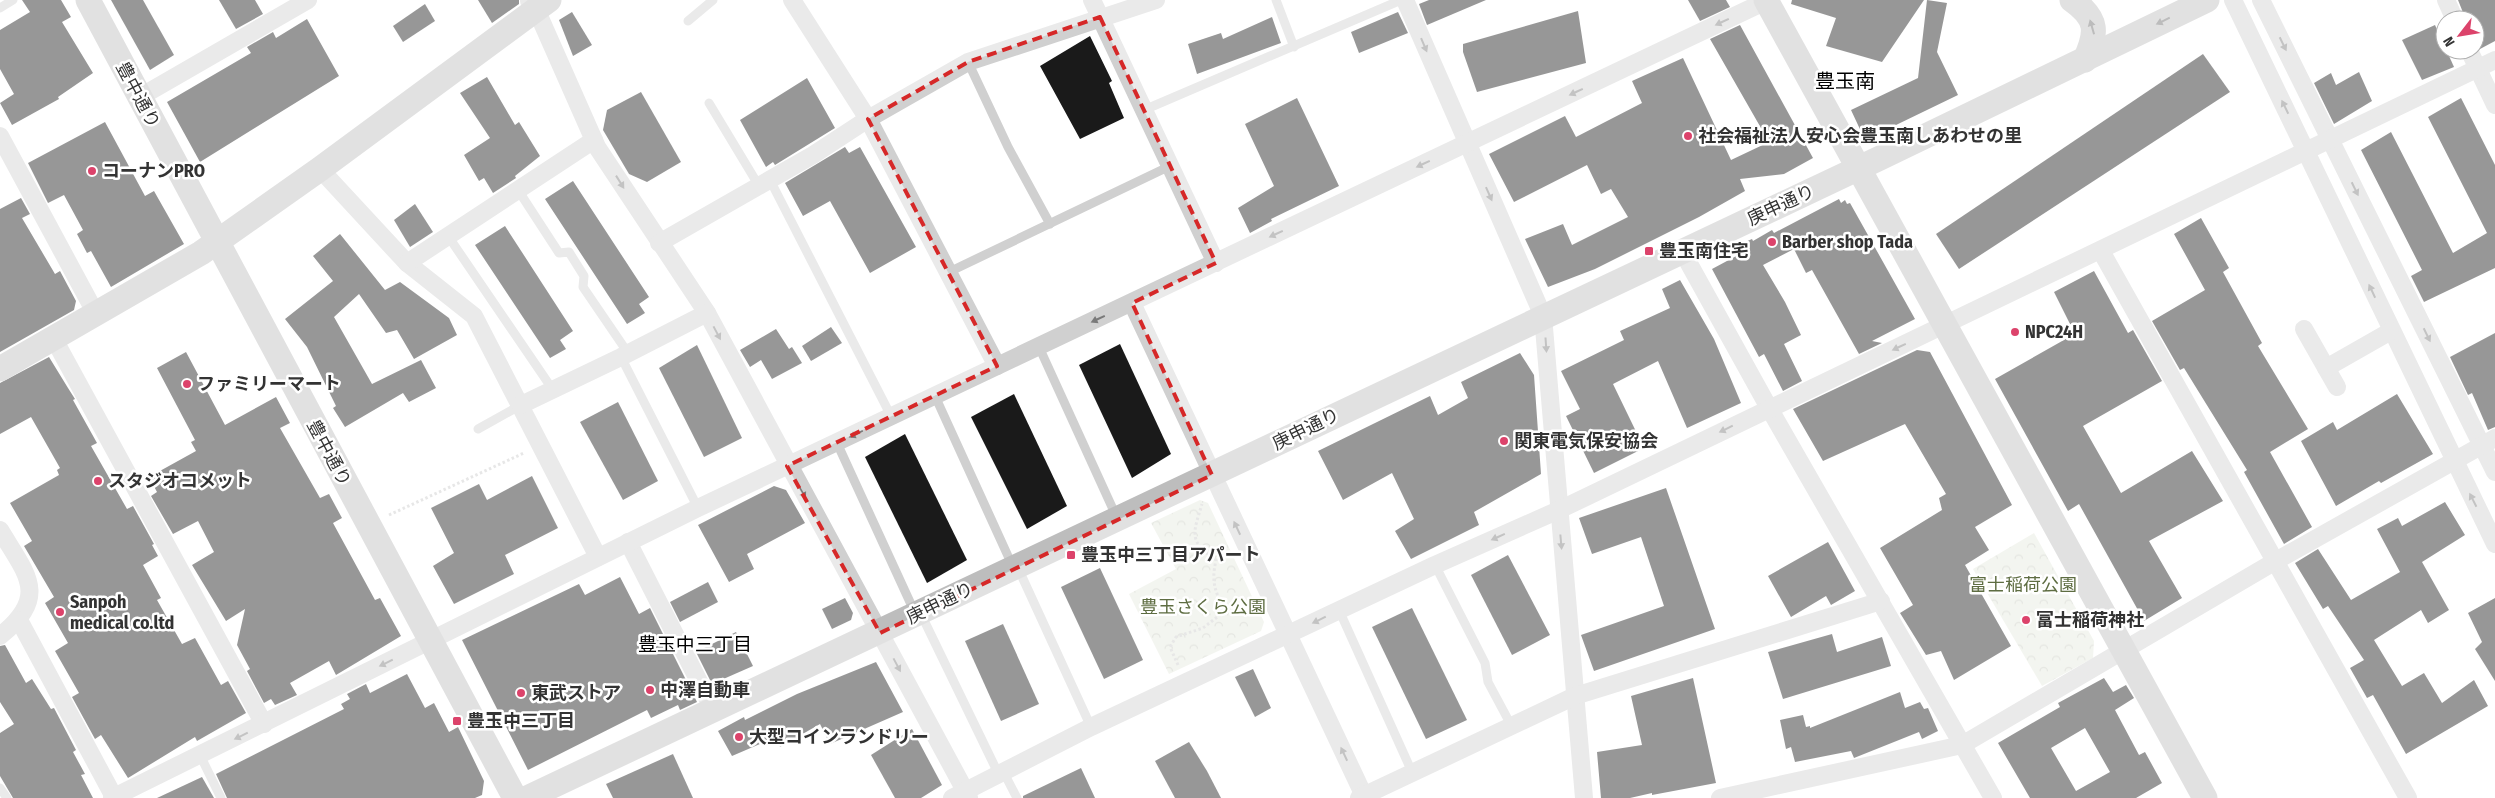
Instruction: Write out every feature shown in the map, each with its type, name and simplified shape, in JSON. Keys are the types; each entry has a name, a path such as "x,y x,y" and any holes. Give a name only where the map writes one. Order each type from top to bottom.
{"street":[{"name":"豊中通り","path":"88,0 216,242 516,798"},
{"path":"140,97 308,0"},
{"path":"792,0 868,119 997,366"},
{"path":"1092,0 1216,263"},
{"path":"659,243 968,62 1156,0"},
{"path":"1405,0 1543,316 1584,798"},
{"path":"19,620 113,798 698,508 1766,0 2122,651 2205,798"},
{"path":"2072,0 2086,11 2093,24 2095,36 2085,60"},
{"name":"庚申通り","path":"527,798 713,709 880,633 1015,566 1543,316 1858,169 2207,0"},
{"path":"2233,0 2495,544"},
{"path":"2261,0 2330,140 2489,442 2495,472"},
{"path":"0,369 54,339 216,242 320,169 538,3 594,140 706,313 880,633 962,795 1001,772 1091,727 1434,565 1558,510 2495,60"},
{"path":"2473,60 2495,105"},
{"path":"407,263 594,140"},
{"path":"1,142 96,314"},
{"path":"320,169 407,263 474,316 598,557"},
{"path":"2101,250 2274,562 2408,798"},
{"path":"1682,251 1769,408 1993,798"},
{"path":"1132,303 1363,797 1575,696 1881,601"},
{"path":"521,405 625,355 706,313"},
{"path":"2304,328 2337,386"},
{"path":"2326,368 2391,331"},
{"path":"54,339 264,724"},
{"path":"1720,798 1745,796 1962,745 2274,562 2489,442"},
{"path":"0,530 26,575 30,586 30,599 19,620 0,636"},
{"path":"628,542 713,709"}],"lane":[{"path":"0,8 13,0"},
{"path":"688,21 713,0"},
{"path":"1276,0 1294,47"},
{"path":"1144,110 1401,0"},
{"path":"968,62 1008,147 1050,224"},
{"path":"709,103 764,183 891,416"},
{"path":"949,272 1170,166"},
{"path":"518,190 559,253 569,252 584,276 583,287 625,355 698,508"},
{"path":"448,236 553,390"},
{"path":"1038,347 1118,518"},
{"path":"935,396 1091,727"},
{"path":"478,429 521,405"},
{"path":"837,443 919,614 1001,772 1017,798"},
{"path":"1434,565 1485,663 1488,682 1511,725"},
{"path":"1339,610 1412,772"},
{"path":"200,755 221,798"},
{"path":"0,788 7,798"}],"path":[{"path":"368,525 542,445"},
{"path":"1179,668 1170,648 1176,637 1203,628 1225,611 1214,588 1212,575 1216,560 1200,549 1194,534 1203,501"}],"highlighted area":[{"path":"1100,17 1216,263 1132,303 1212,475 880,633 787,466 997,366 868,119 968,62"}],"green space":[{"name":"豊玉さくら公園","path":"1200,500 1208,503 1264,622 1261,631 1169,674 1129,594 1176,569 1151,523"},
{"name":"富士稲荷公園","path":"2034,533 2094,641 2093,658 2042,686 1973,569"}],"building":[{"path":"22,0 61,0 71,17 62,22 93,73 58,97 59,99 12,125 0,103 14,94 0,69 0,30 30,12"},
{"path":"111,0 143,0 174,55 150,70"},
{"path":"219,0 255,0 263,14 236,29"},
{"path":"478,0 519,0 519,4 492,23"},
{"path":"1429,0 1486,0 1427,25 1419,4"},
{"path":"1688,0 1726,0 1730,7 1700,21"},
{"path":"1792,0 1924,0 1882,62 1826,46 1836,18 1791,4"},
{"path":"1927,0 1947,3 1937,52 1958,95 1865,140 1851,110 1918,78"},
{"path":"2458,0 2495,0 2495,41 2485,46 2485,10 2462,10"},
{"path":"425,4 435,21 403,42 393,26"},
{"path":"1578,11 1586,63 1477,92 1463,52 1463,44"},
{"path":"572,12 592,45 573,56 559,20"},
{"path":"1398,12 1408,33 1359,53 1351,32"},
{"path":"1272,17 1281,43 1197,74 1188,44 1221,33 1223,39"},
{"path":"307,19 339,76 200,162 167,102 251,53 247,47 273,32 276,38"},
{"path":"1740,25 1813,158 1784,174 1740,179 1745,191 1699,217 1595,269 1548,287 1525,239 1563,224 1572,245 1628,217 1611,189 1601,194 1587,165 1514,202 1489,154 1565,116 1576,137 1642,103 1632,81 1683,58 1731,160 1769,142 1710,39"},
{"path":"2435,25 2435,60 2451,60 2454,67 2422,80 2402,40"},
{"path":"1090,36 1112,81 1109,83 1124,118 1080,139 1040,66"},
{"path":"2203,54 2230,92 1959,269 1936,234"},
{"path":"2359,72 2372,101 2334,124 2314,83 2331,73 2336,85"},
{"path":"487,77 515,125 519,122 540,156 515,176 516,178 493,193 484,178 479,181 464,155 490,138 460,93"},
{"path":"807,78 835,128 775,165 773,162 766,167 740,120"},
{"path":"641,92 681,162 647,182 629,174 603,130 607,110"},
{"path":"1297,98 1339,186 1271,219 1272,221 1250,233 1238,208 1274,186 1245,124"},
{"path":"2461,98 2495,165 2495,268 2424,302 2411,276 2422,270 2361,150 2391,132 2453,253 2487,233 2428,117"},
{"path":"105,122 145,196 154,191 184,244 111,287 91,251 87,253 77,234 83,230 64,195 48,203 28,163"},
{"path":"845,147 849,153 860,147 916,247 870,273 830,201 803,216 785,183"},
{"path":"573,181 649,297 639,304 645,313 627,324 545,199"},
{"path":"21,198 30,214 22,218 55,274 60,271 76,301 74,310 0,352 0,209"},
{"path":"1839,199 1841,203 1845,200 1847,204 1850,203 1915,319 1872,341 1882,343 1859,354 1812,270 1806,273 1794,249 1763,265 1785,302 1801,335 1784,344 1802,381 1783,391 1764,354 1759,357 1712,269 1740,254 1736,246 1752,239 1753,241 1772,230 1774,233"},
{"path":"415,204 433,232 410,247 394,220"},
{"path":"2201,218 2229,268 2223,272 2262,343 2258,346 2308,429 2270,452 2312,527 2284,544 2244,472 2247,470 2184,368 2180,370 2152,321 2205,290 2174,234"},
{"path":"505,226 573,331 560,340 566,349 550,358 475,245"},
{"path":"340,234 385,290 400,282 449,318 457,335 414,359 397,330 386,333 359,294 334,317 372,384 421,360 436,388 409,402 403,393 345,427 333,408 336,406 307,347 285,319 333,281 313,256"},
{"path":"2094,271 2128,333 2133,330 2162,381 2083,426 2121,493 2192,451 2223,501 2149,541 2182,598 2144,621 2079,504 2068,511 1995,379 2071,336 2070,334 2074,332 2054,292"},
{"path":"1680,280 1714,339 1741,403 1687,428 1658,361 1613,384 1644,448 1594,473 1566,416 1580,409 1561,371 1624,340 1620,331 1670,308 1662,289"},
{"path":"831,327 842,343 811,361 802,346"},
{"path":"776,329 789,349 792,347 802,363 772,379 761,360 750,367 740,350"},
{"path":"2495,333 2495,427 2488,430 2472,393 2468,395 2450,357"},
{"path":"1120,344 1171,454 1132,478 1079,365"},
{"path":"697,345 742,438 704,457 659,368"},
{"path":"1917,350 1930,352 2012,505 1975,527 1989,550 1965,565 2011,646 1954,680 1941,651 1926,655 1900,613 1913,605 1880,548 1942,510 1939,498 1946,494 1905,424 1823,461 1793,409"},
{"path":"186,352 225,425 276,397 290,423 280,428 320,498 329,494 342,518 333,523 375,600 380,598 401,636 336,675 329,661 290,683 297,695 275,705 271,699 264,703 247,671 250,669 237,645 245,609 226,621 192,565 214,552 198,521 173,534 151,496 157,492 149,477 196,451 191,442 195,440 157,368"},
{"path":"1520,353 1534,375 1541,474 1474,512 1479,525 1411,559 1395,531 1414,519 1392,473 1343,500 1318,451 1430,396 1438,415 1468,398 1461,382"},
{"path":"49,357 75,399 73,400 97,443 91,446 127,509 133,506 154,544 152,545 158,556 143,565 161,598 157,600 182,644 195,638 221,685 228,681 246,713 197,741 195,737 128,778 101,735 95,739 72,697 79,693 55,651 68,643 45,603 54,597 24,546 32,541 10,503 59,475 57,470 60,468 31,417 0,434 0,383"},
{"path":"1014,394 1067,506 1027,529 971,417"},
{"path":"2397,394 2433,454 2381,483 2379,481 2336,506 2301,441 2333,422 2337,430"},
{"path":"618,402 658,481 623,500 580,422"},
{"path":"905,434 967,560 927,583 865,457"},
{"path":"532,476 558,528 505,555 514,574 454,604 433,566 454,553 431,508 479,484 487,500"},
{"path":"774,486 786,490 805,523 747,554 754,569 729,582 698,525"},
{"path":"1666,488 1715,629 1594,671 1581,635 1664,606 1641,537 1592,554 1579,518"},
{"path":"2445,502 2465,535 2422,562 2449,610 2428,623 2421,610 2374,640 2402,686 2424,673 2442,703 2474,680 2488,706 2406,754 2373,695 2367,698 2350,668 2364,660 2328,606 2323,609 2295,563 2318,549 2351,600 2400,572 2377,529 2398,518 2402,526"},
{"path":"1828,542 1855,591 1831,605 1826,596 1791,617 1768,576"},
{"path":"1508,555 1550,635 1512,655 1471,575"},
{"path":"1100,568 1143,660 1104,679 1061,587"},
{"path":"620,577 639,614 650,608 697,702 680,710 678,705 651,718 647,710 528,770 462,640 579,584 585,595"},
{"path":"708,582 718,602 680,622 670,602"},
{"path":"845,598 853,613 851,620 832,629 822,609"},
{"path":"2495,598 2495,681 2475,649 2482,642 2468,613"},
{"path":"1412,608 1467,720 1426,739 1372,627"},
{"path":"1003,624 1039,704 1001,721 965,641"},
{"path":"736,632 753,666 712,684 696,652"},
{"path":"1832,634 1837,652 1882,637 1891,666 1783,699 1768,652"},
{"path":"5,645 26,683 32,679 51,709 54,708 76,750 73,752 85,774 81,775 93,798 13,798 0,776 0,733 14,724 0,702 0,646"},
{"path":"876,662 903,712 830,744 820,724 780,747 776,737 732,756 718,731 744,717 745,720 797,694"},
{"path":"1253,669 1271,708 1255,717 1235,677"},
{"path":"407,674 425,708 434,703 449,732 458,727 484,781 482,795 475,798 227,798 216,774 344,709 341,704 350,699 347,694 366,684 370,693"},
{"path":"1693,678 1716,783 1630,798 1601,798 1597,752 1642,745 1631,696"},
{"path":"2104,678 2113,692 2126,685 2134,698 2115,710 2139,755 2145,752 2162,783 2136,798 2030,798 1998,743 2060,707 2058,703","holes":["2085,728 2110,772 2076,791 2051,748"]},
{"path":"1900,692 1905,708 1920,702 1924,709 1928,708 1938,731 1922,739 1919,732 1854,758 1851,751 1795,762 1791,747 1786,749 1780,720 1803,715 1806,727 1810,726 1810,728"},
{"path":"912,729 942,785 921,798 895,798 871,755"},
{"path":"1189,742 1221,798 1175,798 1155,761"},
{"path":"673,754 693,798 613,798 606,784"},
{"path":"1081,768 1095,798 1023,798 1023,796"},
{"path":"202,777 214,798 157,798"}],"place":[{"name":"社会福祉法人安心会豊玉南しあわせの里","path":"1688,136"},
{"name":"コーナンPRO","path":"92,171"},
{"name":"Barber shop Tada","path":"1772,242"},
{"name":"豊玉南住宅","path":"1649,251"},
{"name":"NPC24H","path":"2015,332"},
{"name":"ファミリーマート","path":"187,384"},
{"name":"関東電気保安協会","path":"1504,441"},
{"name":"スタジオコメット","path":"98,481"},
{"name":"豊玉中三丁目アパート","path":"1071,555"},
{"name":"Sanpoh medical co.ltd","path":"60,612"},
{"name":"富士稲荷神社","path":"2026,620"},
{"name":"中澤自動車","path":"650,690"},
{"name":"東武ストア","path":"521,693"},
{"name":"豊玉中三丁目","path":"457,721"},
{"name":"大型コインランドリー","path":"739,737"}],"district":[{"name":"豊玉南","path":"1845,81"},
{"name":"豊玉中三丁目","path":"695,644"}]}
